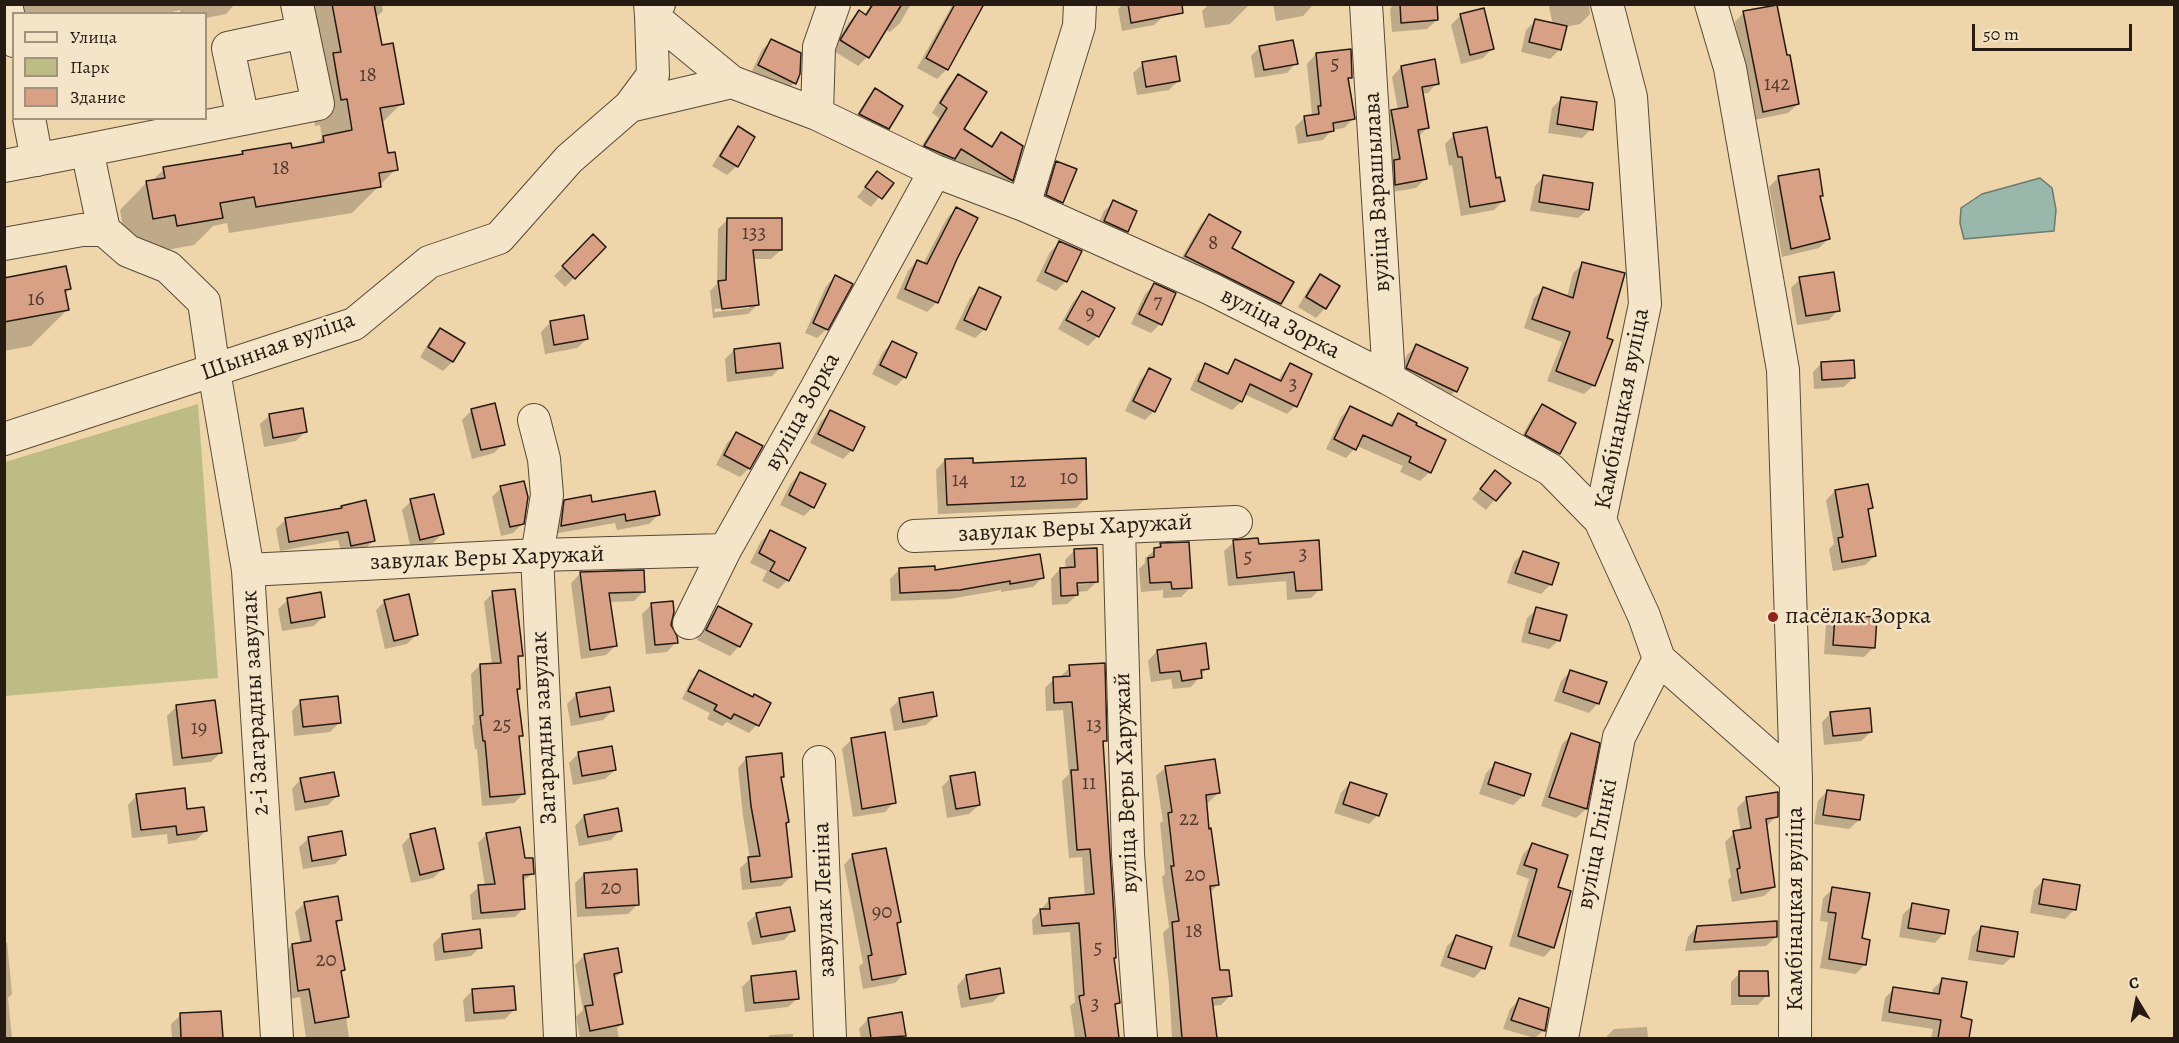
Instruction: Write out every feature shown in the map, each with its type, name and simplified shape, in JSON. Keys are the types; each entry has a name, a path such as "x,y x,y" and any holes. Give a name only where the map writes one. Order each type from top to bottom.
{"street":[{"path":"6,4 12,32"},
{"path":"817,114 819,47 834,4"},
{"path":"1024,205 1079,26 1080,4"},
{"name":"вуліца Варашылава","path":"1366,4 1389,380"},
{"name":"Камбінацкая вуліца","path":"1607,4 1631,97 1646,304 1600,520 1644,616 1659,659 1796,780"},
{"name":"Камбінацкая вуліца","path":"1711,4 1730,68 1783,370 1796,780 1795,1038"},
{"path":"653,8 732,82"},
{"path":"630,106 653,75 653,8"},
{"path":"4,166 37,160 243,119 318,104 300,18 228,48 243,119"},
{"name":"вуліца Зорка","path":"732,82 817,114 935,171 1024,205 1211,289 1389,380 1551,470 1600,520"},
{"name":"Шынная вуліца","path":"4,439 354,324 429,262 500,238 569,159 630,106 732,82"},
{"path":"29,120 37,160"},
{"path":"4,244 82,230 104,230 87,150"},
{"name":"вуліца Зорка","path":"689,623 725,550 935,171"},
{"name":"2-і Загарадны завулак","path":"104,230 128,251 168,267 204,302 248,570 277,1038"},
{"name":"Загарадны завулак","path":"534,420 544,459 547,495 537,555 560,1038"},
{"name":"завулак Веры Харужай","path":"914,536 1236,522"},
{"name":"вуліца Веры Харужай","path":"1119,528 1128,854 1141,1038"},
{"name":"завулак Веры Харужай","path":"248,570 537,555 725,550"},
{"name":"вуліца Глінкі","path":"1562,1038 1619,736 1659,659"},
{"name":"завулак Леніна","path":"819,762 830,1038"}],"green space":[{"path":"198,404 218,678 5,696 5,462"}],"shaded area":[{"path":"2040,178 2052,188 2056,210 2054,231 1964,239 1960,223 1961,208 1982,194"}],"building":[{"path":"332,4 374,4 382,45 393,43 404,104 380,108 388,153 395,152 398,170 379,173 381,187 256,207 254,197 220,203 223,218 177,226 175,215 153,219 146,181 165,178 163,167 243,154 242,151 291,143 292,148 324,142 323,136 352,130 347,99 341,100 333,53 341,52"},
{"path":"873,4 902,4 869,58 840,40 859,10 866,15"},
{"path":"955,4 984,4 948,70 926,58"},
{"path":"1128,4 1182,4 1183,13 1131,23"},
{"path":"1400,4 1437,4 1438,20 1401,23"},
{"path":"1777,5 1787,55 1790,55 1799,104 1763,112 1743,11"},
{"path":"1484,8 1494,49 1470,55 1460,14"},
{"path":"1535,19 1567,26 1561,50 1529,42"},
{"path":"771,39 801,53 800,74 796,84 758,65"},
{"path":"1293,40 1298,64 1264,70 1259,46"},
{"path":"1351,49 1352,78 1348,78 1355,119 1333,123 1334,131 1307,136 1304,116 1319,114 1318,106 1321,106 1316,53"},
{"path":"1176,56 1180,81 1146,87 1142,62"},
{"path":"1435,59 1439,84 1422,87 1429,128 1418,130 1427,179 1395,185 1394,160 1400,159 1391,110 1408,107 1401,66"},
{"path":"958,74 987,92 964,129 992,147 1001,132 1023,146 1013,181 961,149 955,159 924,146 947,108 940,103"},
{"path":"875,88 903,106 889,129 859,114"},
{"path":"1561,97 1597,102 1593,130 1557,124"},
{"path":"738,126 755,137 738,167 720,156"},
{"path":"1487,127 1496,178 1500,177 1505,201 1470,207 1462,157 1458,157 1453,133"},
{"path":"1056,161 1077,169 1063,203 1046,195"},
{"path":"1819,169 1823,196 1820,196 1830,239 1791,249 1778,176"},
{"path":"877,171 894,183 882,199 865,187"},
{"path":"1543,175 1593,183 1589,210 1539,202"},
{"path":"1113,200 1137,211 1128,232 1104,221"},
{"path":"956,207 978,218 938,303 905,289 917,260 927,264"},
{"path":"1209,214 1241,232 1232,248 1294,282 1281,304 1185,256"},
{"path":"727,218 782,218 782,250 753,250 759,305 722,309 718,281 726,280"},
{"path":"593,234 606,247 575,279 562,266"},
{"path":"1059,241 1082,251 1067,282 1045,272"},
{"path":"1582,262 1625,273 1607,338 1613,340 1595,386 1556,371 1570,332 1532,319 1543,287 1573,298"},
{"path":"66,266 71,289 65,290 69,310 4,322 4,278"},
{"path":"1834,272 1840,311 1806,316 1799,277"},
{"path":"1320,274 1340,286 1326,309 1306,297"},
{"path":"835,275 853,284 828,330 813,323"},
{"path":"1154,283 1176,293 1162,325 1139,314"},
{"path":"979,287 1001,297 986,330 964,320"},
{"path":"1082,291 1115,308 1099,337 1066,320"},
{"path":"584,315 588,339 554,345 550,321"},
{"path":"440,328 465,343 453,362 428,347"},
{"path":"892,341 917,353 906,378 880,365"},
{"path":"780,343 783,368 736,373 734,349"},
{"path":"1416,344 1468,368 1457,392 1406,368"},
{"path":"1235,359 1281,381 1290,363 1312,374 1297,407 1250,384 1242,402 1198,381 1205,363 1228,374"},
{"path":"1854,360 1855,378 1822,380 1821,362"},
{"path":"1149,368 1171,379 1155,412 1133,401"},
{"path":"495,403 505,445 481,450 471,409"},
{"path":"1542,404 1576,423 1560,454 1525,435"},
{"path":"1350,406 1392,426 1398,413 1446,440 1431,473 1409,462 1411,457 1363,435 1356,450 1334,439"},
{"path":"303,408 307,432 273,438 269,414"},
{"path":"830,410 865,427 853,451 818,434"},
{"path":"736,432 763,446 750,469 724,455"},
{"path":"973,458 973,463 1086,458 1087,499 947,505 945,459"},
{"path":"1495,470 1511,483 1496,501 1480,489"},
{"path":"800,472 826,484 814,508 789,495"},
{"path":"524,481 528,497 524,524 510,527 500,486"},
{"path":"1868,484 1873,508 1868,509 1876,556 1842,562 1838,538 1843,537 1835,490"},
{"path":"655,491 660,515 626,521 625,514 561,526 564,500 591,495 592,502"},
{"path":"434,494 444,534 420,540 410,499"},
{"path":"366,500 375,541 351,546 348,532 289,542 285,518 342,508 341,506"},
{"path":"770,530 806,548 789,581 770,571 775,562 759,553"},
{"path":"1258,538 1259,544 1319,540 1322,590 1296,591 1294,572 1237,578 1233,540"},
{"path":"1189,542 1192,588 1172,589 1171,582 1150,583 1148,558 1154,557 1154,548 1161,547 1160,543"},
{"path":"1097,548 1098,582 1077,583 1078,595 1061,596 1060,568 1075,567 1074,549"},
{"path":"1523,551 1559,563 1552,585 1515,573"},
{"path":"1040,554 1044,578 1010,584 1010,581 960,590 900,593 899,568 935,566 935,570"},
{"path":"644,570 645,592 609,593 617,646 590,650 580,572"},
{"path":"515,589 523,656 518,656 520,689 517,689 523,736 519,736 525,794 490,797 485,741 483,741 480,716 483,715 480,664 501,663 492,591"},
{"path":"321,592 325,617 291,623 287,598"},
{"path":"409,594 418,635 394,641 384,600"},
{"path":"673,601 674,612 671,625 678,643 655,645 651,603"},
{"path":"718,606 752,624 740,647 706,630"},
{"path":"1536,607 1567,615 1560,641 1529,633"},
{"path":"1835,615 1877,617 1875,648 1833,645"},
{"path":"1206,643 1209,669 1201,670 1202,678 1182,681 1180,671 1160,673 1157,650"},
{"path":"1105,663 1107,741 1103,741 1114,917 1116,958 1114,958 1120,1003 1115,1004 1119,1038 1086,1038 1079,996 1084,995 1079,923 1042,926 1040,909 1050,909 1049,898 1094,894 1090,849 1077,850 1071,770 1078,770 1072,702 1054,703 1053,677 1070,676 1069,665"},
{"path":"699,670 753,697 754,694 771,703 759,726 734,714 731,719 714,710 717,705 688,691"},
{"path":"1570,670 1607,682 1599,704 1563,692"},
{"path":"610,687 614,711 580,717 576,693"},
{"path":"933,692 937,716 903,722 899,698"},
{"path":"338,696 341,723 303,727 300,700"},
{"path":"215,700 222,753 182,758 176,705"},
{"path":"1870,708 1872,732 1833,736 1830,712"},
{"path":"885,732 896,803 862,809 851,738"},
{"path":"1571,733 1600,743 1587,809 1549,797"},
{"path":"612,746 616,770 582,776 578,752"},
{"path":"782,753 784,777 781,777 789,822 786,823 792,877 751,882 748,857 760,856 751,806 746,757"},
{"path":"1215,759 1220,793 1206,795 1209,829 1211,828 1219,885 1210,886 1220,970 1229,970 1232,996 1212,998 1217,1038 1182,1038 1172,922 1179,921 1171,866 1174,866 1168,813 1172,812 1165,766"},
{"path":"1495,762 1531,774 1524,796 1488,784"},
{"path":"334,772 339,796 305,802 300,778"},
{"path":"975,772 980,805 956,809 950,776"},
{"path":"1350,782 1387,794 1379,816 1343,804"},
{"path":"185,788 187,809 204,807 207,831 177,835 176,826 141,830 136,794"},
{"path":"1827,790 1864,795 1860,820 1823,815"},
{"path":"1778,792 1778,817 1766,819 1775,887 1741,893 1737,869 1740,868 1733,831 1751,828 1746,797"},
{"path":"618,808 622,831 588,837 584,815"},
{"path":"520,827 525,858 533,858 534,874 523,875 525,909 481,913 478,885 495,884 486,833"},
{"path":"435,828 444,869 420,875 410,834"},
{"path":"342,831 346,855 312,861 308,837"},
{"path":"1532,843 1568,855 1558,887 1571,891 1554,948 1518,936 1537,869 1524,865"},
{"path":"886,848 901,922 897,923 906,974 872,980 868,956 872,955 852,854"},
{"path":"637,869 639,905 586,908 584,873"},
{"path":"2043,879 2080,885 2076,910 2039,904"},
{"path":"1832,887 1870,893 1862,938 1870,940 1866,965 1829,959 1836,913 1828,912"},
{"path":"338,896 342,920 336,921 345,970 341,971 349,1017 315,1023 309,989 298,991 292,944 311,941 304,902"},
{"path":"1912,903 1949,910 1945,934 1908,928"},
{"path":"790,907 795,931 761,937 756,913"},
{"path":"1777,921 1777,937 1694,942 1697,926"},
{"path":"1981,926 2018,932 2014,957 1977,951"},
{"path":"480,929 482,948 444,952 442,934"},
{"path":"1456,935 1492,947 1485,969 1448,957"},
{"path":"618,948 622,972 614,974 623,1024 590,1031 585,1006 593,1005 584,954"},
{"path":"1000,968 1004,993 970,999 966,975"},
{"path":"796,971 799,999 754,1003 751,976"},
{"path":"1739,971 1768,971 1769,996 1739,996"},
{"path":"1942,978 1967,982 1961,1017 1972,1020 1969,1038 1938,1038 1941,1020 1889,1012 1893,987 1939,994"},
{"path":"514,986 516,1010 474,1013 472,989"},
{"path":"1519,998 1549,1008 1545,1031 1511,1020"},
{"path":"221,1011 223,1038 181,1038 180,1013"},
{"path":"902,1012 906,1036 871,1038 868,1018"}],"place":[{"name":"пасёлак Зорка","path":"1773,617"}]}
